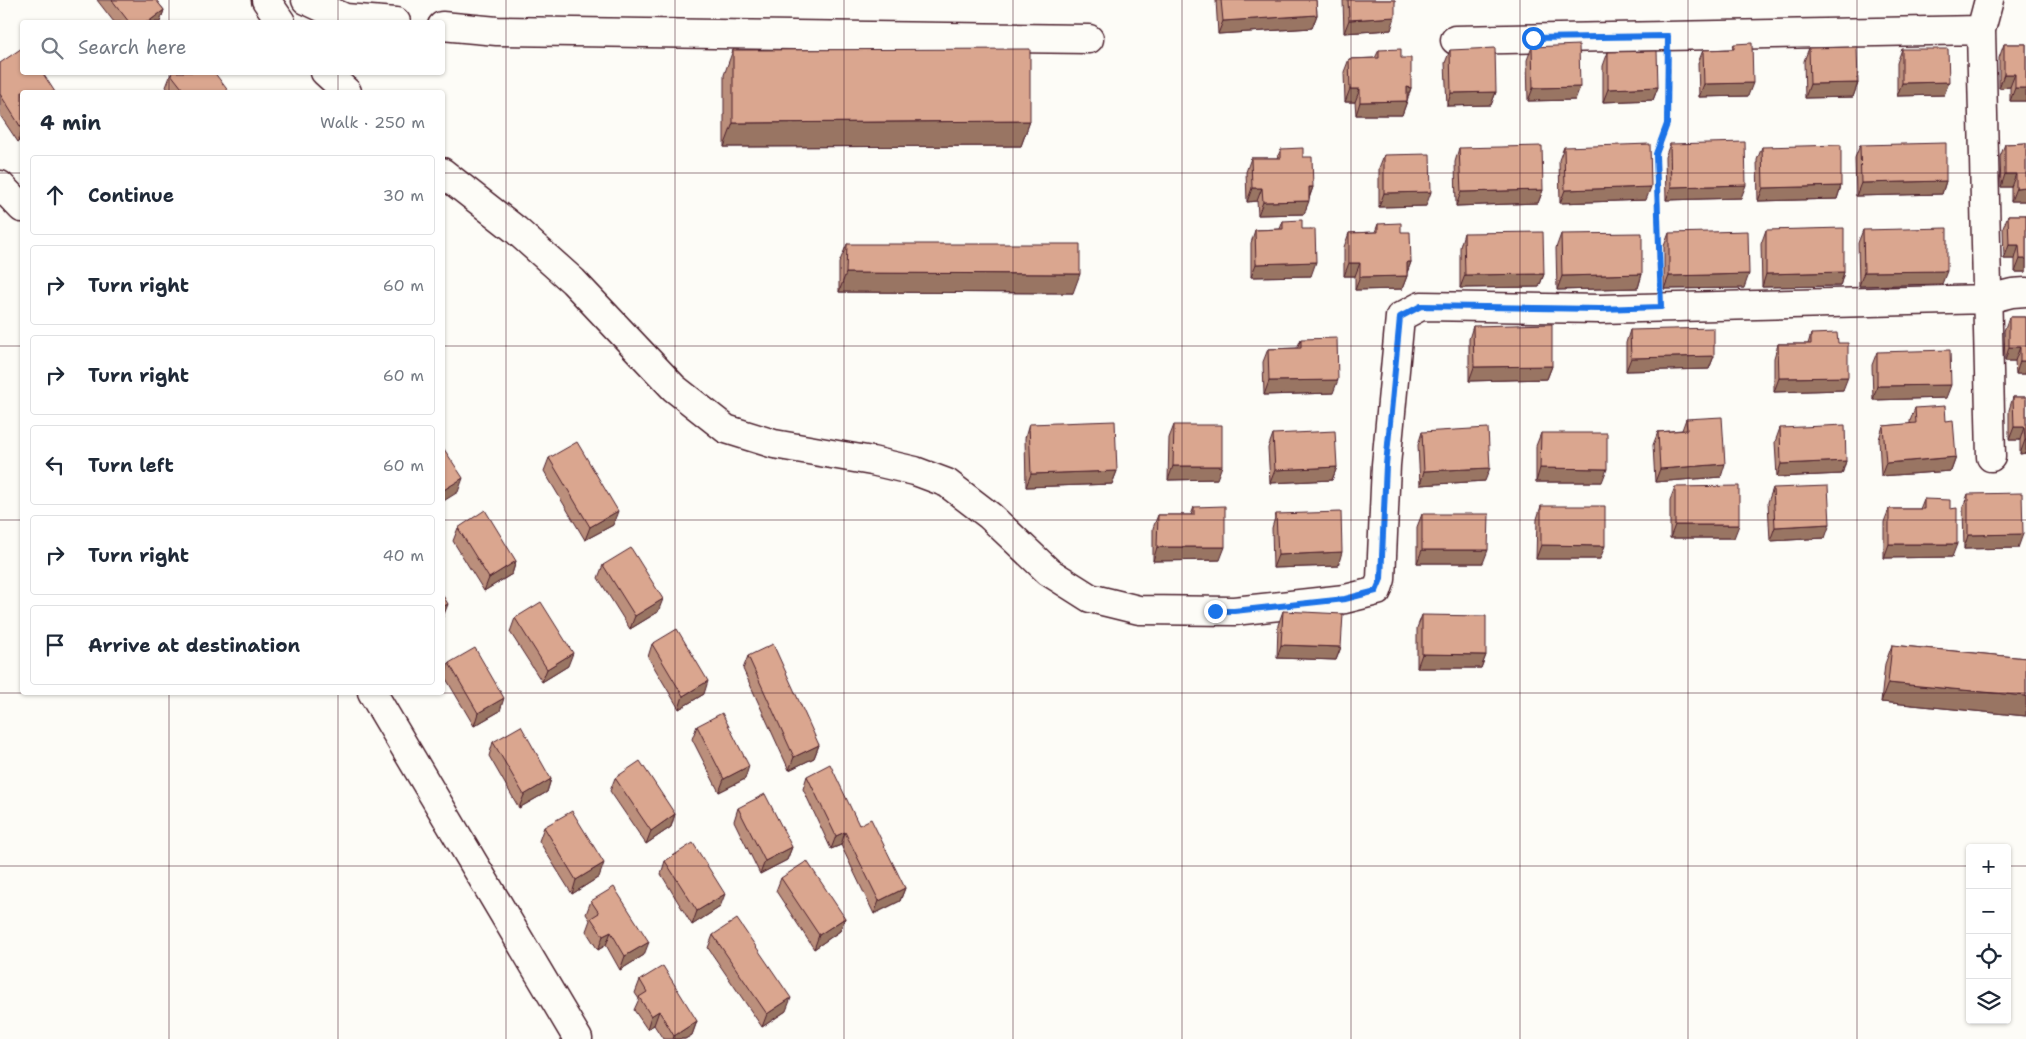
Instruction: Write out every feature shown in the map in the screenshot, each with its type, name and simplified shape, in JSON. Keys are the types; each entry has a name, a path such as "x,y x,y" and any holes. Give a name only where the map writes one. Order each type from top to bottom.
{"street":[{"path":"266,0 280,20"},
{"path":"306,0 345,18 370,20"},
{"path":"1989,0 1981,30 1991,457"},
{"path":"445,26 507,31 1089,39"},
{"path":"1455,40 1981,30"},
{"path":"329,75 345,90"},
{"path":"445,174 516,230 573,281 674,388 726,429 774,444 872,461 914,471 947,483 990,516 1049,572 1090,598 1140,610 1234,611 1345,599 1376,591 1381,579 1386,465 1400,317 1421,306 1600,309 1988,299 2012,292 2026,292"},
{"path":"0,185 20,206"},
{"path":"374,695 578,1039"}],"path":[{"path":"1661,307 1656,154 1667,124 1668,36"}],"building":[{"path":"112,0 156,0 164,10 151,20 127,20"},
{"path":"1221,0 1316,0 1317,15 1223,21"},
{"path":"1348,0 1395,0 1395,17 1349,20"},
{"path":"1752,43 1753,83 1704,84 1703,50 1734,49 1734,44"},
{"path":"2004,44 2026,44 2026,88 2015,88 2015,74 2004,74"},
{"path":"1579,45 1580,87 1533,88 1532,47"},
{"path":"1857,47 1858,83 1810,84 1809,48"},
{"path":"1495,48 1496,92 1451,93 1450,50"},
{"path":"20,49 20,75 44,75 54,90 20,90 20,126 0,94 0,63"},
{"path":"1030,49 1030,121 733,123 733,50"},
{"path":"1401,49 1401,58 1411,58 1411,88 1407,87 1407,101 1360,102 1360,89 1350,89 1349,59 1379,58 1379,50"},
{"path":"1902,49 1948,49 1949,82 1902,83"},
{"path":"1657,51 1658,87 1608,89 1608,52"},
{"path":"172,75 216,75 228,90 183,90"},
{"path":"1745,142 1746,185 1671,187 1670,144"},
{"path":"1946,143 1946,181 1861,183 1860,145"},
{"path":"2026,143 2026,187 2016,188 2016,174 2005,174 2005,144"},
{"path":"1650,144 1651,187 1565,190 1564,147"},
{"path":"1841,145 1841,186 1763,188 1762,147"},
{"path":"1542,146 1543,190 1461,192 1459,148"},
{"path":"1303,148 1303,157 1312,157 1313,187 1309,187 1309,201 1263,202 1262,188 1252,188 1251,158 1281,158 1281,149"},
{"path":"1430,154 1431,192 1384,193 1384,155"},
{"path":"2008,215 2026,215 2026,259 2020,259 2019,245 2009,245"},
{"path":"1302,220 1302,229 1315,229 1316,262 1256,264 1255,230 1283,229 1283,221"},
{"path":"1401,223 1401,232 1410,232 1411,262 1407,262 1407,276 1360,277 1360,263 1349,263 1349,233 1378,232 1378,224"},
{"path":"1844,228 1844,272 1766,274 1766,230"},
{"path":"1947,228 1947,271 1864,272 1863,230"},
{"path":"1748,231 1749,274 1669,276 1669,233"},
{"path":"1543,232 1544,274 1465,275 1464,233"},
{"path":"1642,233 1642,274 1562,276 1561,234"},
{"path":"847,244 1080,244 1080,274 846,273"},
{"path":"2009,317 2026,317 2026,361 2020,361 2020,347 2009,347"},
{"path":"1552,324 1552,366 1474,367 1473,326"},
{"path":"1714,328 1714,356 1631,358 1630,330"},
{"path":"1837,333 1838,343 1848,343 1848,377 1779,378 1778,344 1811,344 1811,334"},
{"path":"1337,338 1338,380 1269,381 1268,349 1301,348 1301,339"},
{"path":"1950,350 1951,385 1877,386 1877,352"},
{"path":"2013,397 2026,397 2026,440 2024,427 2014,427"},
{"path":"1945,406 1946,421 1953,420 1956,457 1886,463 1883,426 1916,423 1915,408"},
{"path":"1722,417 1725,464 1660,469 1658,432 1687,430 1686,419"},
{"path":"1115,421 1117,471 1031,474 1029,424"},
{"path":"1174,425 1222,425 1222,466 1173,466"},
{"path":"1845,425 1846,461 1781,464 1780,428"},
{"path":"1488,428 1490,468 1424,471 1422,432"},
{"path":"1335,431 1337,467 1275,470 1273,434"},
{"path":"1541,433 1607,433 1607,469 1540,468"},
{"path":"577,442 618,511 590,527 549,458"},
{"path":"445,451 463,478 445,489"},
{"path":"1739,486 1739,525 1675,525 1675,487"},
{"path":"1828,486 1830,524 1775,527 1773,488"},
{"path":"2022,493 2023,534 1968,535 1968,494"},
{"path":"1924,499 1950,500 1950,509 1957,508 1957,544 1889,544 1889,509 1924,509"},
{"path":"1225,506 1225,547 1157,547 1158,515 1194,515 1194,507"},
{"path":"1541,506 1605,506 1605,546 1541,545"},
{"path":"485,510 516,561 489,578 458,528"},
{"path":"1341,512 1342,552 1278,555 1276,514"},
{"path":"1422,514 1489,514 1488,550 1422,550"},
{"path":"631,548 663,599 635,616 603,565"},
{"path":"541,602 573,653 547,669 515,618"},
{"path":"1283,611 1343,614 1341,647 1281,645"},
{"path":"1422,615 1486,616 1486,655 1422,654"},
{"path":"677,629 708,681 683,696 652,644"},
{"path":"773,644 819,745 794,757 748,656"},
{"path":"1892,645 2026,658 2026,696 1888,683"},
{"path":"475,648 504,698 478,713 449,663"},
{"path":"722,713 749,766 724,779 697,726"},
{"path":"521,726 551,779 524,795 493,742"},
{"path":"640,761 675,814 651,831 615,778"},
{"path":"830,764 859,825 871,819 905,888 879,901 845,832 836,836 807,776"},
{"path":"765,794 792,847 765,861 738,808"},
{"path":"572,811 604,863 576,880 544,827"},
{"path":"693,843 725,894 697,911 665,861"},
{"path":"807,861 845,918 819,935 781,878"},
{"path":"614,887 649,942 625,956 611,932 603,936 591,918 599,913 591,901"},
{"path":"737,919 791,998 767,1014 713,935"},
{"path":"663,966 697,1021 674,1036 659,1011 651,1016 639,997 647,992 640,980"}],"route":[{"path":"1215,611 1234,611 1345,599 1376,591 1381,579 1386,465 1400,317 1421,306 1600,309 1661,307 1656,154 1667,124 1668,36 1533,38"}]}
